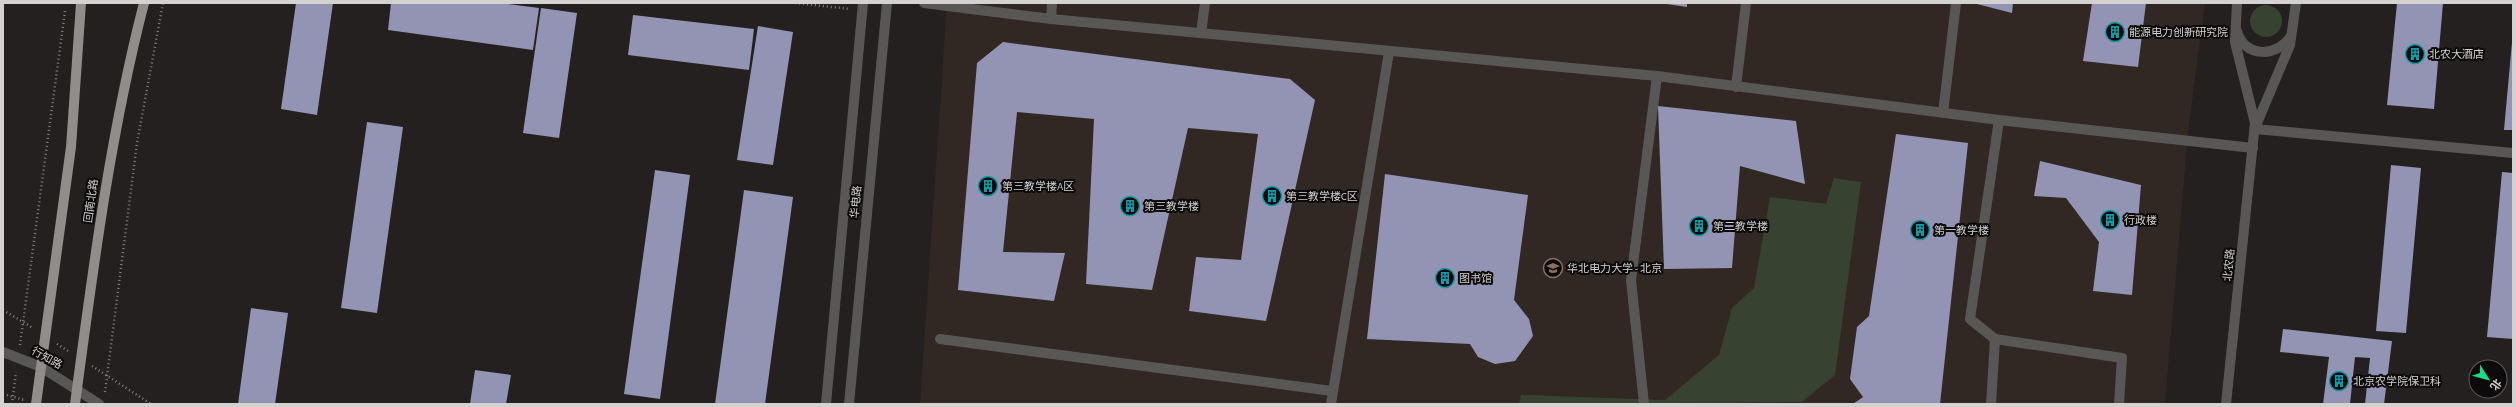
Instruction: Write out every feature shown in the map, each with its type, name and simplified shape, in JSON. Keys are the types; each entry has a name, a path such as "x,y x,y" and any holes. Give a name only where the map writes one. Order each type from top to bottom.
{"main road":[{"path":"32,403 41,367 71,147 81,3"},
{"name":"回南北路","path":"75,404 111,150 127,68 144,3"}],"street":[{"name":"华电路","path":"826,404 863,3"},
{"name":"华电路","path":"849,404 887,3"},
{"path":"924,3 1051,19 1389,52 1657,76 1999,120 2253,148"},
{"path":"1051,19 1052,3"},
{"path":"1201,33 1205,3"},
{"path":"1736,87 1746,3"},
{"path":"1943,113 1956,3"},
{"name":"北农路","path":"2226,404 2255,129 2253,107 2237,49 2235,25 2237,3"},
{"name":"北农路","path":"2255,129 2287,53 2293,30 2296,3"},
{"path":"2235,25 2242,41 2260,52 2274,51 2280,48 2290,37 2293,30"},
{"path":"1330,404 1389,52"},
{"path":"1644,404 1631,280 1657,76"},
{"path":"1999,120 1970,320 1995,339 2122,358 2119,404"},
{"path":"2255,129 2513,153"},
{"path":"940,339 1332,391"},
{"path":"1991,404 1995,339"},
{"name":"行知路","path":"3,352 41,367 77,390 101,400"}],"path":[{"path":"25,309 66,3"},
{"path":"101,400 137,143 163,3"},
{"path":"795,3 832,7"},
{"path":"131,391 151,404"},
{"path":"3,394 32,403"}],"shaded area":[{"name":"华北电力大学 - 北京","path":"947,3 2205,3 2188,132 2165,404 920,404"}],"green space":[{"path":"2263,5 2269,5 2279,12 2282,21 2281,27 2275,34 2269,37 2263,37 2253,30 2250,24 2250,18 2257,8"},
{"path":"1834,178 1861,182 1835,375 1802,402 1519,404 1521,395 1665,400 1719,355 1732,308 1754,288 1770,197 1826,204"}],"building":[{"path":"296,3 333,3 317,115 281,109"},
{"path":"391,3 500,3 539,8 533,50 388,30"},
{"path":"1660,3 1687,3 1687,7"},
{"path":"2013,3 2012,13 1977,4"},
{"name":"能源电力创新研究院","path":"2092,3 2146,3 2138,67 2083,61"},
{"name":"北农大酒店","path":"2397,3 2443,3 2434,109 2387,105"},
{"path":"541,8 577,13 559,138 523,133"},
{"path":"633,15 754,29 749,70 628,55"},
{"path":"758,26 793,32 773,165 737,160"},
{"path":"1003,42 1290,79 1315,100 1266,321 1189,311 1196,257 1241,260 1258,134 1188,128 1152,290 1086,284 1094,119 1017,112 1003,252 1065,253 1054,301 958,290 977,63"},
{"path":"2512,42 2513,130 2504,130"},
{"name":"第二教学楼","path":"1658,106 1796,121 1805,184 1740,166 1732,268 1664,269"},
{"path":"367,122 403,127 377,313 341,308"},
{"name":"第一教学楼","path":"1896,134 1968,143 1940,404 1853,404 1863,397 1850,379 1857,327 1869,316"},
{"name":"行政楼","path":"2040,161 2141,185 2132,295 2093,291 2099,242 2066,198 2034,196"},
{"path":"2391,165 2421,168 2406,333 2376,331"},
{"path":"655,170 690,175 660,399 624,394"},
{"path":"2502,172 2513,173 2513,339 2487,337"},
{"name":"图书馆","path":"1385,174 1528,195 1514,300 1529,319 1533,336 1515,361 1495,364 1478,357 1470,344 1367,339"},
{"path":"744,190 793,197 765,404 715,404"},
{"path":"251,308 288,313 275,404 238,404"},
{"name":"北京农学院保卫科","path":"2283,329 2392,341 2384,404 2365,404 2370,358 2355,357 2350,404 2323,404 2329,357 2280,352"},
{"path":"475,370 511,375 506,404 470,404"}],"place":[{"name":"能源电力创新研究院","path":"2115,32"},
{"name":"北农大酒店","path":"2415,54"},
{"name":"第三教学楼A区","path":"988,186"},
{"name":"第三教学楼C区","path":"1272,196"},
{"name":"第三教学楼","path":"1130,206"},
{"name":"行政楼","path":"2110,220"},
{"name":"第二教学楼","path":"1699,226"},
{"name":"第一教学楼","path":"1920,230"},
{"name":"华北电力大学 - 北京","path":"1553,268"},
{"name":"图书馆","path":"1445,278"},
{"name":"北京农学院保卫科","path":"2339,381"}]}
